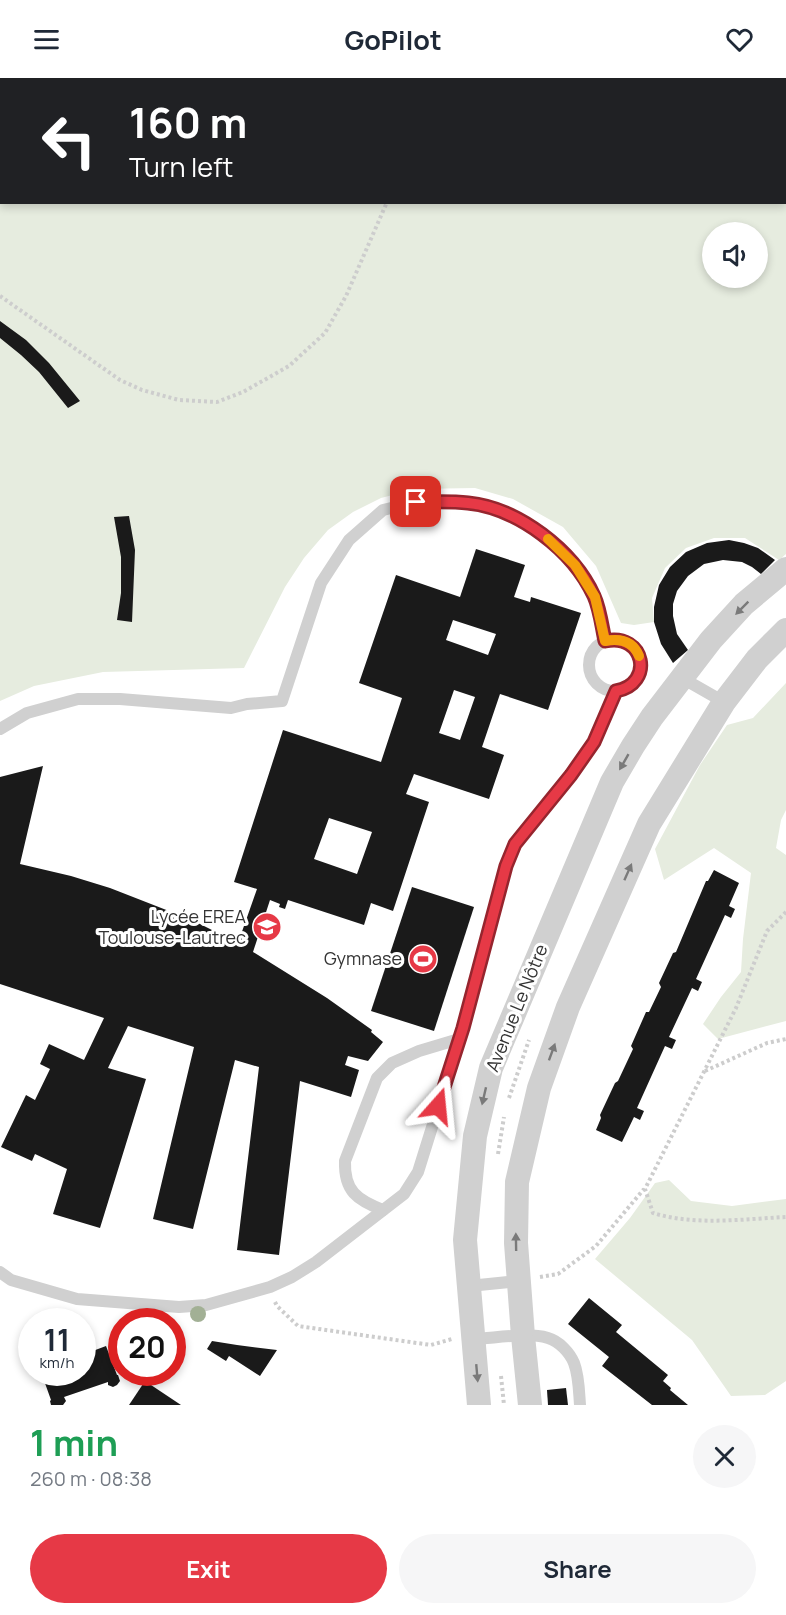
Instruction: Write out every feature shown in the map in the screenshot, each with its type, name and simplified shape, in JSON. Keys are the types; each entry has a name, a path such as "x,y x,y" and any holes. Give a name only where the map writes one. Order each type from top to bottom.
{"street":[{"name":"Avenue Le Nôtre","path":"479,1405 465,1240 475,1136 491,1068 612,782 633,746 652,717 711,640 744,604 786,569"},
{"path":"530,1405 516,1243 517,1182 539,1088 568,1007 649,824 724,702 757,659 786,630"}],"lane":[{"path":"0,729 27,713 78,699 120,699 231,708 282,701 321,583 349,540 383,510 416,502 469,503 498,510 530,525 575,565 595,597 605,641"},
{"path":"623,640 637,651 640,660 638,677 624,690 608,690 600,687 590,675 588,666 592,651 605,641 623,640"},
{"path":"682,678 724,702"},
{"path":"0,1272 11,1280 77,1299 179,1307 206,1305 270,1287 291,1277 316,1262 404,1194 418,1172 459,1039 506,866 515,844 571,775 594,742 616,691"},
{"path":"383,1210 357,1197 348,1185 345,1173 345,1161 377,1078 392,1063 419,1051 459,1039"},
{"path":"469,1286 519,1281"},
{"path":"474,1340 536,1335 551,1338 562,1346 574,1364 580,1405"}],"path":[{"path":"0,296 120,380 142,390 179,400 217,402 243,392 289,366 325,333 346,296 386,204"},
{"path":"519,1281 558,1274 596,1246 645,1189 736,1008 767,931 786,912"},
{"path":"704,1071 767,1043 786,1039"},
{"path":"645,1189 653,1213 665,1216 697,1221 786,1218"},
{"path":"270,1287 277,1306 298,1326 431,1346 452,1339 474,1340"}],"shaded area":[{"path":"0,204 786,204 786,554 779,560 745,538 714,538 686,548 665,568 652,598 654,622 634,625 621,623 596,566 563,527 513,499 475,488 416,489 381,498 353,512 328,530 304,558 285,587 244,668 103,672 34,686 0,701"},
{"path":"786,683 786,810 781,820 776,848 786,855 786,1021 718,1039 703,1024 741,972 751,873 714,848 664,880 655,849 700,765 727,725 753,718"},
{"path":"669,1180 691,1201 732,1206 786,1199 786,1381 765,1395 731,1396 692,1340 595,1259 630,1218 655,1183"}],"building":[{"path":"0,321 26,340 49,363 80,401 68,408 39,372 0,338"},
{"path":"129,516 135,550 132,622 117,620 121,593 121,557 114,517"},
{"path":"729,540 758,548 775,560 761,574 742,562 723,560 704,564 688,576 677,591 673,604 673,616 677,634 688,650 673,663 661,644 654,622 654,607 659,585 670,567 686,552 707,543"},
{"path":"476,549 525,565 514,597 530,602 531,597 581,613 548,710 500,694 482,747 504,755 489,799 414,774 406,794 429,802 393,911 371,903 364,925 288,900 285,909 270,900 253,952 327,998 372,1030 371,1032 383,1042 368,1061 348,1056 345,1065 359,1070 351,1097 300,1081 279,1255 237,1250 259,1067 235,1060 193,1229 153,1219 194,1047 128,1026 108,1068 146,1079 100,1228 53,1214 67,1169 35,1154 32,1161 1,1147 26,1095 35,1100 50,1069 40,1064 49,1044 84,1060 104,1018 0,984 0,777 43,766 20,864 110,888 192,920 238,943 257,889 234,882 283,730 381,762 402,698 359,683 396,575 460,597","holes":["453,620 496,634 488,655 446,640","454,690 475,697 460,740 439,733","329,818 372,832 357,874 314,859"]},
{"path":"714,870 739,883 729,906 735,909 731,918 725,915 696,979 702,982 698,991 692,988 669,1037 676,1040 672,1049 665,1046 637,1108 644,1111 640,1120 634,1117 622,1142 596,1130 600,1115 633,1049 631,1046 646,1012 649,1012 661,987 659,983 673,953 676,952 706,881"},
{"name":"Gymnase","path":"412,887 474,907 434,1031 371,1011"},
{"path":"589,1298 622,1325 616,1332 668,1375 663,1381 688,1405 652,1405 602,1366 609,1357 568,1324"},
{"path":"212,1341 277,1350 260,1376 229,1356 226,1361 207,1349"},
{"path":"106,1346 108,1351 108,1382 64,1397 66,1401 63,1405 51,1405 46,1386 96,1386 96,1350"},
{"path":"142,1386 152,1386 181,1405 129,1405"},
{"path":"566,1388 568,1405 548,1405 547,1390"}],"slow traffic":[{"path":"548,539 575,565 595,597 605,641 623,640 631,644 639,656"}],"place":[{"name":"Lycée EREA Toulouse-Lautrec","path":"267,927"},
{"name":"Gymnase","path":"423,959"}],"route":[{"path":"416,502 469,503 498,510 530,525 575,565 595,597 605,641 623,640 631,644 640,660 638,677 632,685 624,690 616,691 594,742 571,775 515,844 506,866 463,1028 438,1106"}]}
